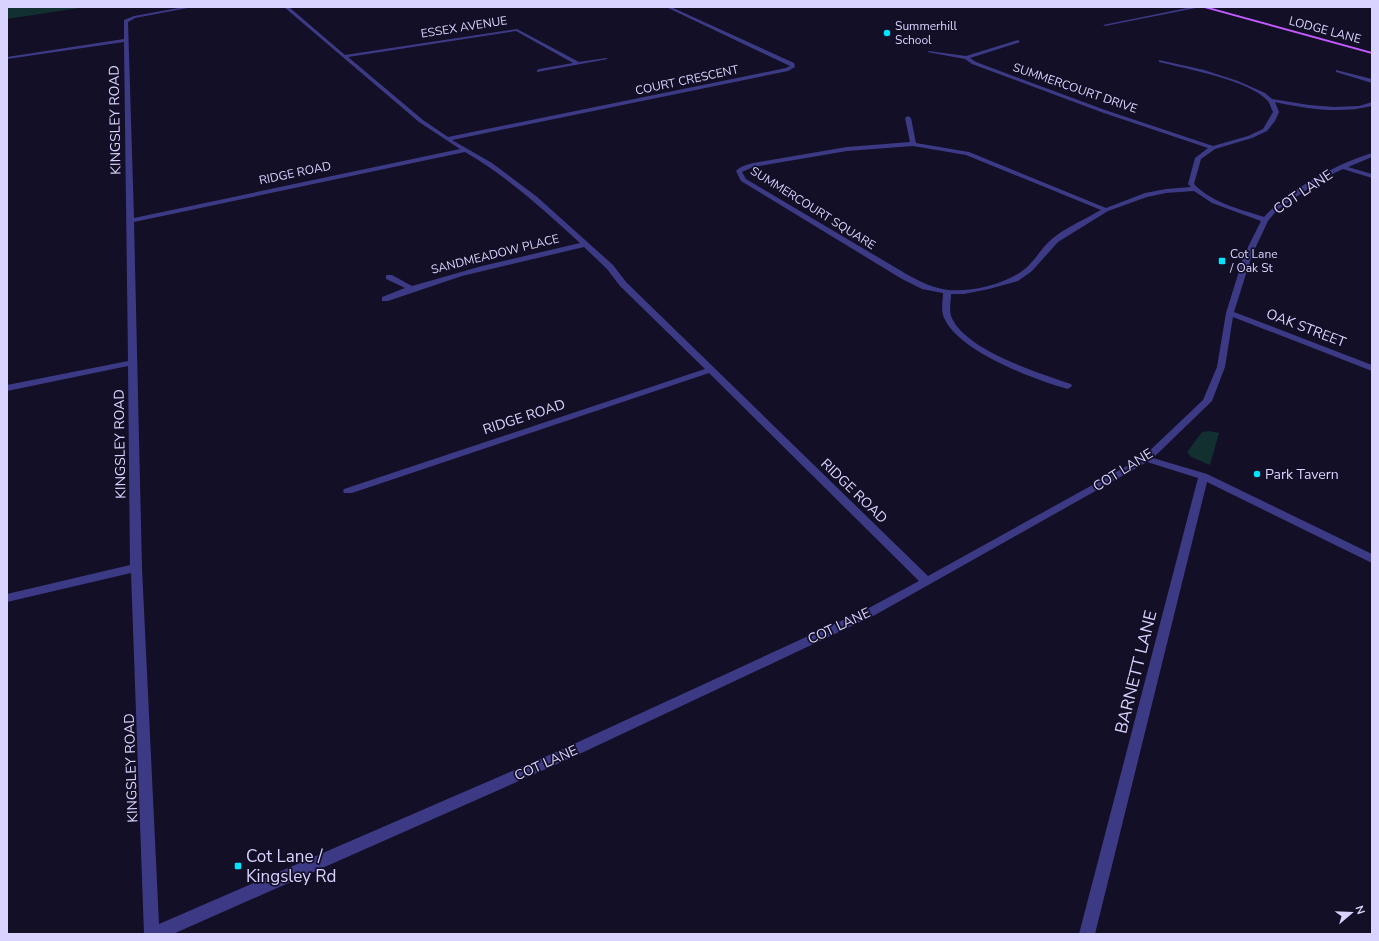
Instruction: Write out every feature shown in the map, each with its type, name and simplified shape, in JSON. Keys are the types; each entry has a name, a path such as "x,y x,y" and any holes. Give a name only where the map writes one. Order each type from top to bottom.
{"main road":[{"name":"LODGE LANE","path":"1203,7 1372,53"}],"street":[{"name":"KINGSLEY ROAD","path":"153,934 136,568 126,21 130,18 191,7"},
{"name":"RIDGE ROAD","path":"286,7 421,121 447,139 490,164 534,197 610,267 623,284 927,582"},
{"name":"COURT CRESCENT","path":"447,139 788,69 793,66 792,64 668,7"},
{"path":"1105,25 1199,7"},
{"path":"1132,20 1146,25"},
{"name":"ESSEX AVENUE","path":"345,56 517,30 578,64"},
{"path":"7,58 127,40"},
{"path":"966,58 1018,42"},
{"name":"SUMMERCOURT DRIVE","path":"929,52 966,58 974,63 1096,109 1213,148"},
{"path":"539,71 606,59"},
{"path":"1161,60 1229,80 1257,91 1270,100 1335,110 1350,110 1372,104"},
{"path":"1338,71 1372,81"},
{"path":"1360,77 1372,74"},
{"path":"1266,220 1212,199 1194,189 1191,184 1198,158 1213,148 1250,137 1265,130 1272,121 1276,112 1270,100"},
{"path":"908,118 913,144"},
{"name":"SUMMERCOURT SQUARE","path":"1106,210 967,153 913,144 839,151 753,165 745,167 739,171 743,180 905,277 925,287 947,292 964,292 989,287 1015,279 1029,269 1055,240 1106,210 1145,195 1166,191 1194,189"},
{"name":"RIDGE ROAD","path":"130,221 466,150"},
{"name":"COT LANE","path":"153,934 568,753 871,612 1146,459 1207,401 1221,366 1230,312 1248,255 1266,220 1275,209 1322,177 1372,155"},
{"path":"1342,167 1372,176"},
{"name":"SANDMEADOW PLACE","path":"385,299 410,288 476,270 586,244"},
{"path":"389,277 410,288"},
{"path":"947,292 946,310 948,318 960,334 997,359 1025,372 1068,386"},
{"name":"OAK STREET","path":"1230,312 1372,368"},
{"path":"7,388 132,363"},
{"name":"RIDGE ROAD","path":"348,491 710,370"},
{"path":"1146,459 1204,476 1372,559"},
{"name":"BARNETT LANE","path":"1087,934 1204,476"},
{"path":"7,598 136,568"}],"green space":[{"path":"7,7 86,7 7,19"},
{"path":"1209,431 1219,433 1210,465 1191,457 1187,452 1202,432"}],"place":[{"name":"Summerhill School","path":"887,33"},
{"name":"Cot Lane / Oak St","path":"1222,261"},
{"name":"Park Tavern","path":"1257,474"},
{"name":"Cot Lane / Kingsley Rd","path":"238,866"}]}
